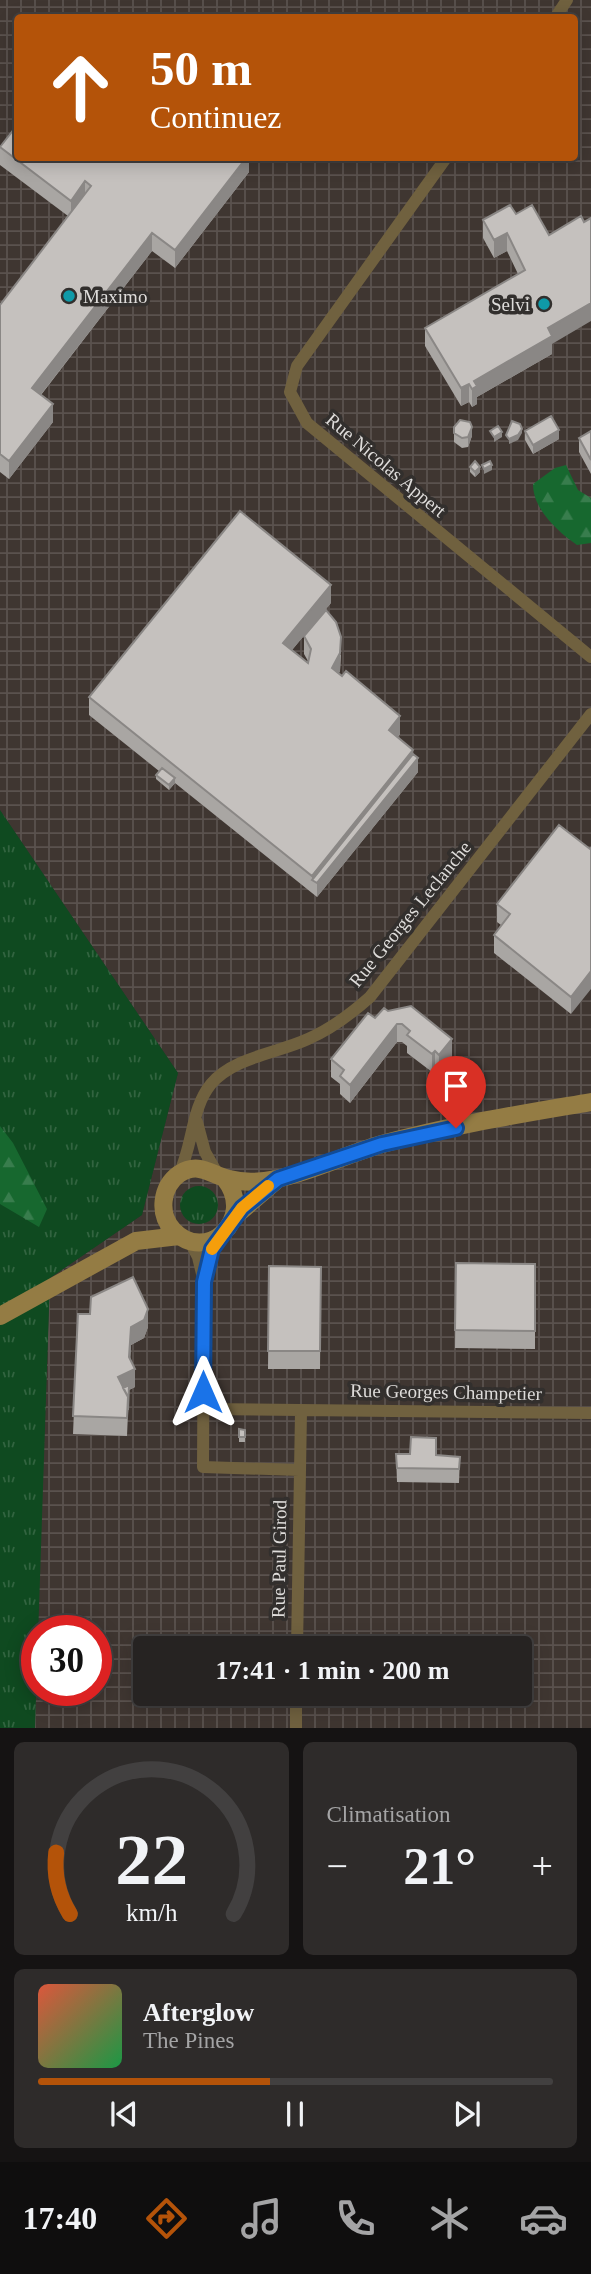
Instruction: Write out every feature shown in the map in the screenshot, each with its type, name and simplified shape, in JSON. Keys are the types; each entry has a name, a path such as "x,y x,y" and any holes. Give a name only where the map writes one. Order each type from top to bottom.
{"main road":[{"path":"0,1316 136,1241 163,1210 166,1190 179,1174 198,1168 221,1176 250,1181 278,1179 382,1144 505,1116 591,1102"},
{"path":"221,1176 235,1196 234,1217"},
{"path":"136,1241 184,1238 200,1242 219,1236 234,1217 278,1179"},
{"path":"163,1210 172,1229 184,1238"}],"street":[{"name":"Rue Nicolas Appert","path":"444,161 297,366 290,392 307,423 591,657"},
{"name":"Rue Georges Leclanche","path":"179,1174 206,1091 221,1075 311,1038 346,1018 370,997 591,714"},
{"path":"197,1119 205,1152 221,1176"},
{"path":"219,1236 209,1256 204,1282 203,1467 299,1470 301,1412"},
{"path":"184,1238 198,1258 204,1282"},
{"name":"Rue Georges Champetier","path":"203,1409 591,1413"},
{"name":"Rue Paul Girod","path":"297,1636 299,1470"},
{"path":"296,1706 296,1728"}],"shaded area":[{"path":"0,0 591,0 591,1728 34,1728 35,1706 112,1706 112,1615 38,1615 50,1278 142,1215 178,1073 0,810"}],"green space":[{"path":"566,465 578,490 591,498 591,543 577,545 562,533 542,511 534,493 533,484 555,468"},
{"path":"0,810 178,1073 142,1215 50,1278 39,1615 21,1615 21,1706 36,1706 35,1728 0,1728"},
{"path":"0,1126 13,1143 47,1209 39,1227 0,1204"},
{"path":"199,1186 212,1192 218,1205 212,1218 199,1224 186,1218 180,1205 186,1192"}],"building":[{"name":"Maximo","path":"14,129 14,158 0,147"},
{"name":"Maximo","path":"18,161 244,161 175,250 152,233 32,388 53,404 9,461 0,454 0,305 91,186 85,181 71,201"},
{"name":"Selvi","path":"510,205 516,214 532,205 549,235 581,216 584,222 591,218 591,303 548,328 552,336 474,381 477,386 472,389 469,384 461,388 425,328 525,270 507,233 494,240 483,220"},
{"path":"551,416 559,430 533,445 525,431"},
{"path":"460,420 470,422 472,427 468,437 462,438 454,433 454,427"},
{"path":"512,421 520,424 522,429 518,435 509,439 506,435"},
{"path":"498,426 502,432 494,437 490,431"},
{"path":"591,431 591,460 579,438"},
{"path":"475,461 480,467 475,472 470,467"},
{"path":"490,461 492,465 484,469 482,465"},
{"path":"240,511 331,585 283,643 308,663 311,649 304,636 326,610 336,622 341,637 340,653 332,668 342,676 346,671 400,716 389,730 413,750 312,876 89,697"},
{"path":"413,754 418,758 317,883 312,880"},
{"path":"162,768 175,778 169,785 156,775"},
{"path":"559,825 591,848 591,971 571,997 494,935 510,914 497,904"},
{"path":"411,1006 452,1039 439,1055 435,1051 432,1054 407,1035 410,1031 402,1024 397,1024 350,1085 340,1076 344,1070 331,1059 368,1013 375,1018 384,1008 388,1011"},
{"path":"456,1263 535,1264 535,1331 455,1330"},
{"path":"269,1266 321,1267 320,1351 268,1351"},
{"path":"133,1277 148,1309 144,1320 131,1327 129,1357 135,1369 118,1377 128,1397 127,1418 73,1416 78,1314 90,1314 91,1297"},
{"path":"129,1385 128,1410 128,1397 123,1388"},
{"path":"239,1429 245,1430 245,1437 239,1437"},
{"path":"411,1437 436,1438 436,1455 460,1457 459,1469 397,1468 396,1454 410,1454"}],"slow traffic":[{"path":"212,1249 234,1217 268,1186"}],"place":[{"name":"Maximo","path":"69,296"},
{"name":"Selvi","path":"544,304"}],"route":[{"path":"203,1392 204,1282 209,1256 219,1236 226,1231 242,1208 278,1179 382,1144 456,1128"}]}
